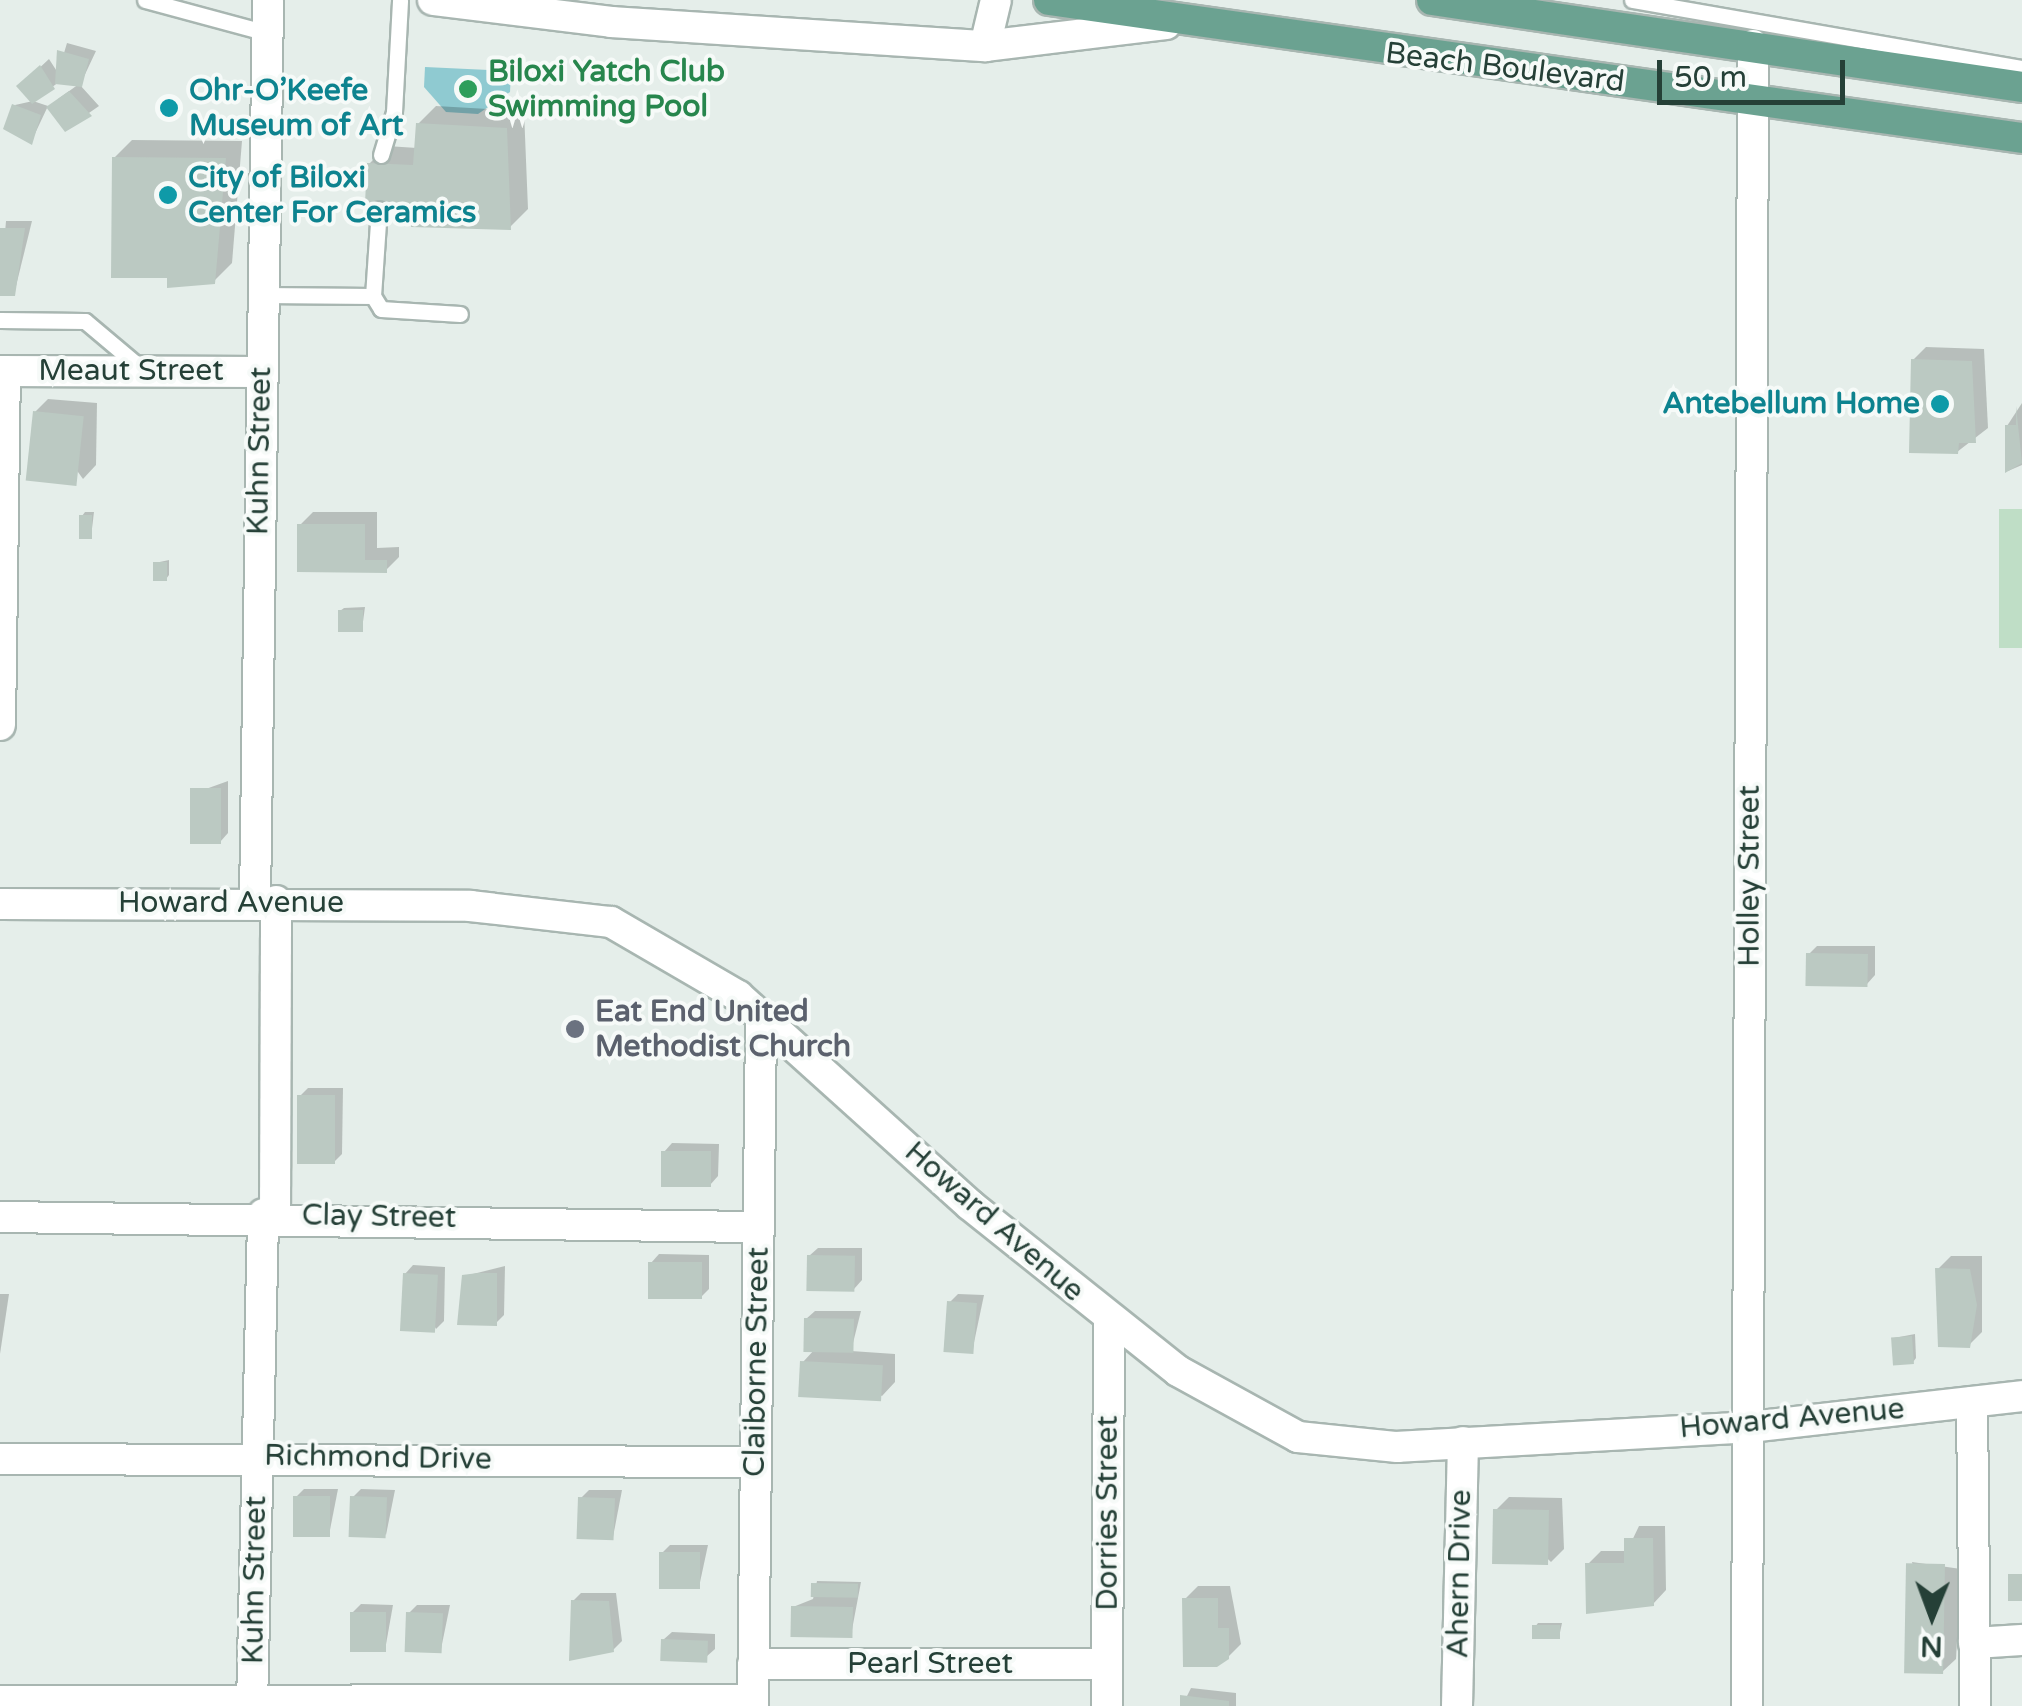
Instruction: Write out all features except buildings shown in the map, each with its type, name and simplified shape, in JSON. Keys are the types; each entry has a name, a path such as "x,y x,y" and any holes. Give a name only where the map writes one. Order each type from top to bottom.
{"main road":[{"name":"Beach Boulevard","path":"1048,0 1187,23 2022,138"},
{"name":"Beach Boulevard","path":"1432,0 2022,87"}],"street":[{"name":"Kuhn Street","path":"252,1704 269,1214 261,372 268,0"},
{"path":"433,0 615,11 985,46 1187,23"},
{"path":"985,46 996,0"},
{"name":"Holley Street","path":"1747,1706 1753,45"},
{"path":"0,725 2,371"},
{"name":"Meaut Street","path":"2,371 261,372"},
{"name":"Howard Avenue","path":"0,904 266,901 541,910 611,922 698,966 1109,1319 1178,1372 1298,1437 1348,1447 1751,1426 2022,1396"},
{"name":"Claiborne Street","path":"753,1703 762,1018"},
{"name":"Clay Street","path":"0,1217 269,1214 758,1227"},
{"name":"Dorries Street","path":"1107,1706 1109,1319"},
{"path":"1972,1402 1975,1706"},
{"name":"Ahern Drive","path":"1457,1706 1464,1442"},
{"name":"Richmond Drive","path":"0,1459 258,1456 756,1462"},
{"path":"1974,1644 2022,1640"},
{"name":"Pearl Street","path":"753,1664 1107,1664"},
{"path":"0,1701 753,1703"}],"lane":[{"path":"145,0 267,33"},
{"path":"381,155 394,112 400,0"},
{"path":"1632,0 2022,68"},
{"path":"378,208 373,296 381,309 460,314"},
{"path":"263,295 373,296"},
{"path":"0,320 85,321 146,371"}],"green space":[{"path":"1999,509 2022,509 2022,648 1999,648"}],"water":[{"name":"Biloxi Yatch Club Swimming Pool","path":"425,67 511,71 510,92 478,114 446,112 424,87"}],"place":[{"name":"Biloxi Yatch Club Swimming Pool","path":"468,89"},
{"name":"Ohr-O’Keefe Museum of Art","path":"169,108"},
{"name":"City of Biloxi Center For Ceramics","path":"168,195"},
{"name":"Antebellum Home","path":"1940,404"},
{"name":"Eat End United Methodist Church","path":"575,1029"}]}
